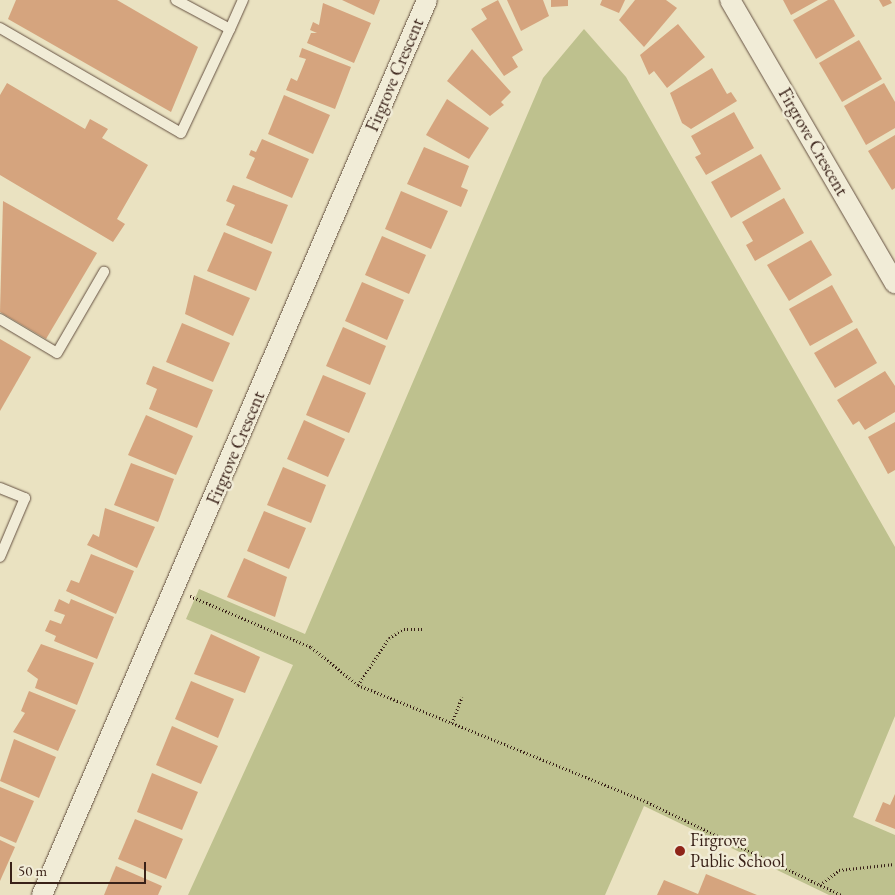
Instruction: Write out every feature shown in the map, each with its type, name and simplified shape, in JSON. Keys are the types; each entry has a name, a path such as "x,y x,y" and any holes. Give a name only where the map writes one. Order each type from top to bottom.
{"street":[{"name":"Firgrove Crescent","path":"42,895 176,590 427,0"},
{"name":"Firgrove Crescent","path":"730,0 895,284"}],"lane":[{"path":"176,0 230,29"},
{"path":"0,28 182,133 243,0"},
{"path":"0,320 57,353 104,272"},
{"path":"0,488 25,498 0,557"}],"path":[{"path":"176,590 311,647 358,685 647,802 841,895"},
{"path":"358,685 389,638 404,629 424,629"},
{"path":"452,723 462,697"},
{"path":"820,885 839,870 895,864"}],"green space":[{"path":"584,29 626,77 895,547 895,716 853,817 895,835 895,895 829,895 644,806 605,895 188,895 293,665 186,619 199,589 305,634 543,78"}],"building":[{"path":"16,0 117,0 198,47 171,112 8,19"},
{"path":"342,0 380,0 374,15"},
{"path":"498,0 523,50 512,57 518,67 504,76 471,29 487,19 481,9"},
{"path":"507,0 543,0 549,16 521,31"},
{"path":"551,0 568,0 568,6 551,7"},
{"path":"602,0 625,0 619,13 600,5"},
{"path":"635,0 666,0 677,8 644,47 619,20"},
{"path":"783,0 818,0 791,15"},
{"path":"828,0 834,0 855,36 816,59 793,20"},
{"path":"879,0 890,0 892,3 883,7"},
{"path":"323,3 371,23 354,63 307,43 311,33 317,33 310,30 313,22 319,25"},
{"path":"678,24 705,57 667,88 654,71 649,75 640,55"},
{"path":"859,40 882,79 842,102 819,63"},
{"path":"302,48 351,67 335,109 286,90 291,78 297,81 306,59 299,57"},
{"path":"472,49 511,92 501,102 504,105 490,116 447,81"},
{"path":"712,68 727,94 731,92 737,101 691,129 682,123 670,93"},
{"path":"7,83 85,129 90,119 108,129 102,138 148,165 117,219 125,224 113,242 0,175 0,95"},
{"path":"884,83 895,102 895,128 866,145 844,106"},
{"path":"284,95 330,115 313,154 268,134"},
{"path":"447,99 489,128 469,159 426,135"},
{"path":"734,112 754,148 706,175 695,157 701,154 691,136"},
{"path":"895,135 895,188 892,190 868,151"},
{"path":"262,139 309,159 292,198 246,178 255,158 249,155 251,150 256,152"},
{"path":"424,147 469,166 461,187 468,190 461,207 407,184"},
{"path":"761,154 781,189 731,218 711,182"},
{"path":"233,185 288,205 272,244 226,225 235,205 226,201"},
{"path":"401,191 448,211 431,249 385,229"},
{"path":"784,198 804,233 755,261 746,245 753,241 742,222"},
{"path":"3,201 97,253 46,339 0,312"},
{"path":"224,232 272,252 256,291 207,271"},
{"path":"382,236 426,255 409,294 365,275"},
{"path":"811,240 832,275 789,301 767,265"},
{"path":"194,275 250,298 233,336 185,314"},
{"path":"362,282 404,300 387,340 345,321"},
{"path":"832,285 853,322 810,346 789,309"},
{"path":"182,323 230,343 213,382 166,362"},
{"path":"343,327 386,346 370,385 326,366"},
{"path":"857,328 877,363 835,388 814,353"},
{"path":"0,339 31,357 0,411"},
{"path":"153,366 213,390 197,428 149,409 157,389 146,384"},
{"path":"885,371 895,386 895,412 865,430 859,421 853,425 837,400"},
{"path":"323,375 366,393 349,433 306,415"},
{"path":"146,415 193,436 176,475 128,455"},
{"path":"304,420 345,439 328,477 287,459"},
{"path":"895,422 895,470 888,474 868,437"},
{"path":"131,463 174,479 158,522 114,505"},
{"path":"283,467 326,485 311,523 267,505"},
{"path":"105,508 155,527 137,568 87,545 93,534 99,537"},
{"path":"264,511 306,528 289,569 247,551"},
{"path":"91,554 134,571 116,614 66,591 71,580 79,583"},
{"path":"244,558 287,577 275,617 227,597"},
{"path":"59,599 69,604 71,599 114,617 97,659 54,641 56,636 45,631 50,620 61,624 65,615 54,611"},
{"path":"211,634 260,657 245,693 194,674"},
{"path":"41,644 94,663 77,705 35,688 38,679 27,671"},
{"path":"191,681 234,699 218,738 175,719"},
{"path":"29,691 76,710 58,751 13,732 25,713 21,711"},
{"path":"172,726 218,746 201,784 156,765"},
{"path":"14,739 56,757 39,798 0,781"},
{"path":"152,773 198,792 182,830 137,812"},
{"path":"0,787 34,801 16,843 0,836"},
{"path":"895,794 895,829 875,821 883,802 890,805"},
{"path":"135,819 183,839 166,879 118,859"},
{"path":"0,840 15,847 0,881"},
{"path":"116,866 162,886 158,895 104,895"},
{"path":"706,874 757,895 657,895 664,880 698,894"}],"place":[{"name":"Firgrove Public School","path":"680,851"}]}
